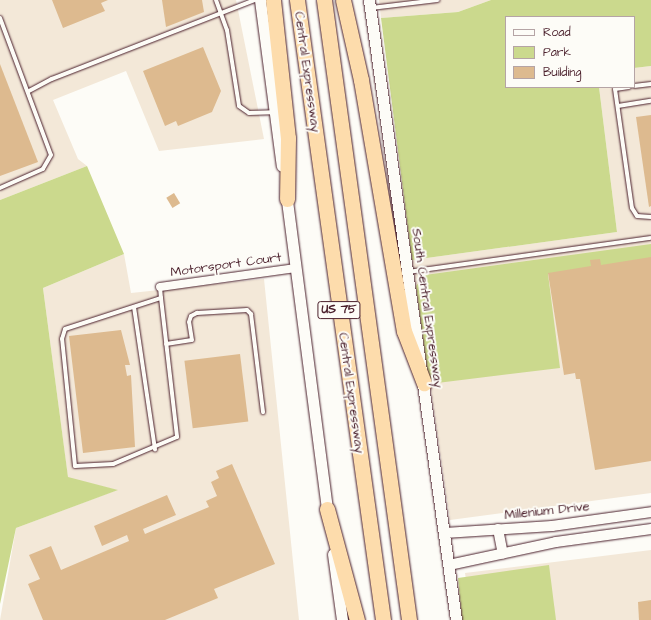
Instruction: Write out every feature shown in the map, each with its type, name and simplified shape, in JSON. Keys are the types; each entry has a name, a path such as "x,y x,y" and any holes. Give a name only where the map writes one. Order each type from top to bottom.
{"highway":[{"path":"274,0 288,138 287,199"},
{"name":"Central Expressway","path":"297,0 383,620"},
{"name":"Central Expressway","path":"324,0 409,620"},
{"path":"343,0 361,80 403,324 424,383"},
{"path":"327,509 357,620"}],"main road":[{"path":"260,0 342,620"},
{"name":"South Central Expressway","path":"370,4 456,620"}],"street":[{"name":"Motorsport Court","path":"160,287 296,268"},
{"name":"Millenium Drive","path":"445,533 498,529 651,512"},
{"path":"498,529 502,554"},
{"path":"449,565 502,554 651,529"}],"lane":[{"path":"216,0 221,15 239,106 249,113 275,112"},
{"path":"28,91 52,79 221,15 255,0"},
{"path":"370,4 438,0"},
{"path":"0,18 51,155 43,169 0,188"},
{"path":"635,86 651,84"},
{"path":"622,88 615,89 632,208 637,216 651,217"},
{"path":"618,106 651,101"},
{"path":"407,272 651,238"},
{"path":"160,287 177,437 155,449 113,464 76,466 62,339 65,329 161,298"},
{"path":"134,307 155,449"},
{"path":"166,344 192,340 189,322 191,316 197,313 247,310 251,314 263,412"}],"shaded area":[{"path":"0,0 236,0 264,139 159,151 126,71 53,100 78,159 87,166 0,200"},
{"path":"379,0 491,0 458,12 381,18"},
{"path":"651,66 651,493 450,520 412,260 617,232 599,88 635,88 635,68"},
{"path":"124,254 131,293 264,279 299,620 0,620 16,528 117,490 68,478 43,288"},
{"path":"651,550 651,620 472,620 465,573"}],"green space":[{"path":"491,0 651,0 651,66 635,68 635,16 505,16 505,88 599,88 617,232 412,260 381,18 458,12"},
{"path":"87,166 124,254 43,288 68,477 118,490 16,528 0,604 0,200"},
{"path":"651,244 651,260 548,274 560,368 429,384 416,286 425,275"},
{"path":"549,565 556,620 462,620 458,578"}],"building":[{"path":"52,0 108,0 101,3 105,11 63,28"},
{"path":"162,0 202,0 204,12 166,27"},
{"path":"203,47 221,91 212,112 178,126 176,121 165,126 143,71"},
{"path":"0,64 38,162 0,176"},
{"path":"651,115 651,206 649,207 636,117"},
{"path":"174,193 180,203 172,208 166,198"},
{"path":"651,257 651,461 595,470 580,379 576,379 575,373 564,375 548,273 591,266 590,260 600,259 601,265"},
{"path":"121,330 130,365 125,365 127,376 131,375 135,447 83,453 69,336"},
{"path":"240,354 248,421 193,428 184,361"},
{"path":"232,464 275,564 214,589 218,598 165,620 43,620 28,584 40,579 29,555 51,546 61,570 129,541 127,535 102,546 94,526 167,495 176,515 143,529 145,534 209,507 206,501 217,496 211,482 219,478 216,471"},
{"path":"651,600 651,620 639,620 638,602"}]}
